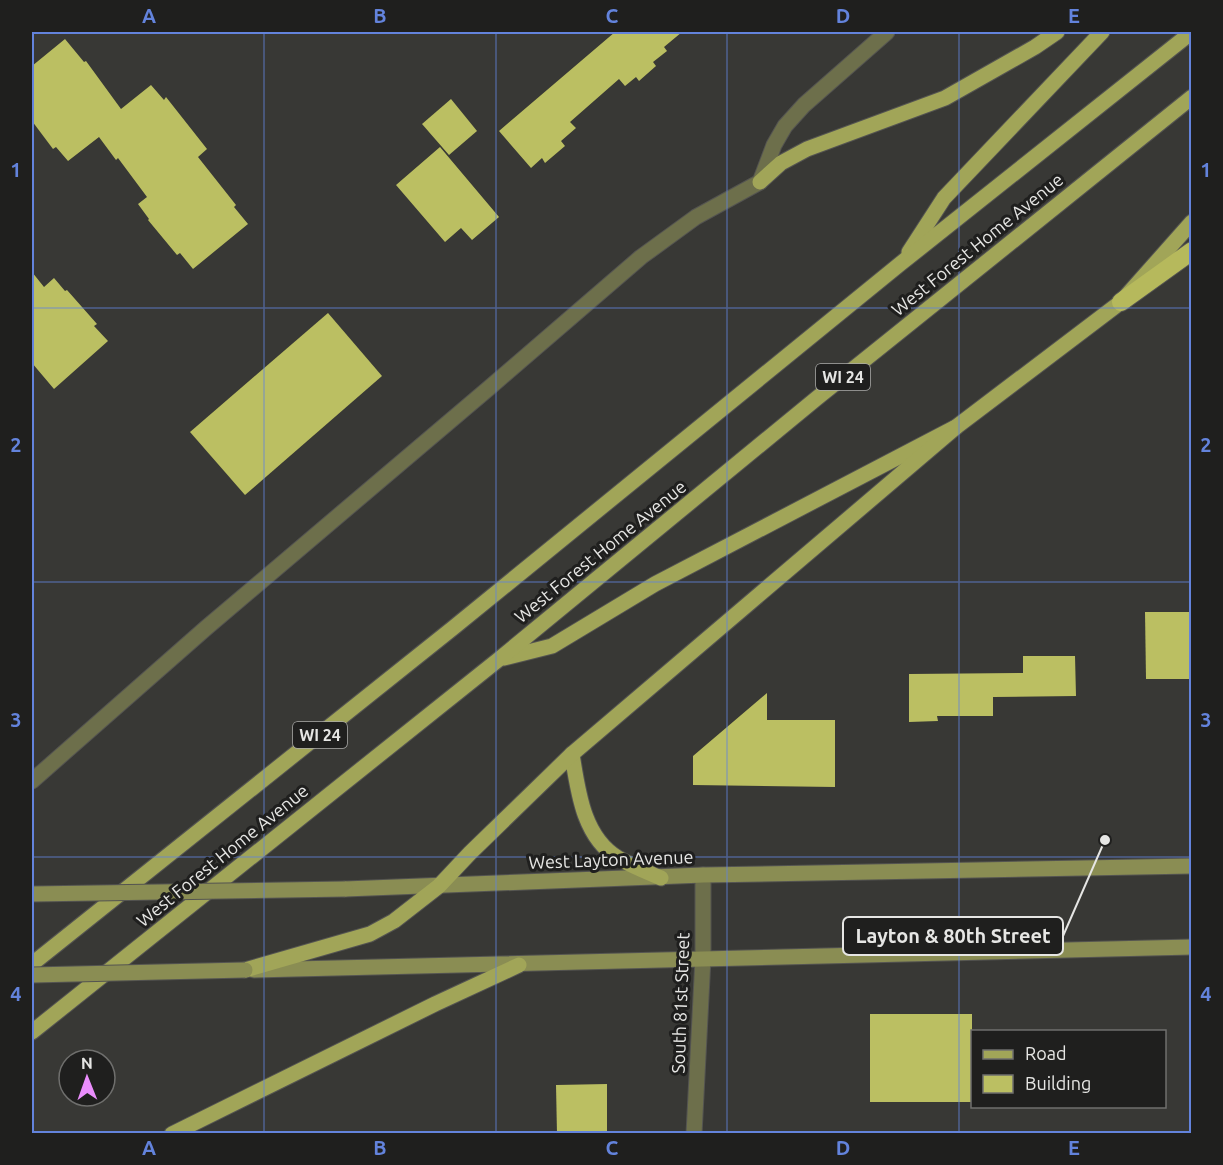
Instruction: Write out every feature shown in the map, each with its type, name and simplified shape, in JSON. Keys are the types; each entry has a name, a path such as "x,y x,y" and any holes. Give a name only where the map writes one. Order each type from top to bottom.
{"highway":[{"path":"1121,302 1191,251"}],"main road":[{"path":"760,182 781,163 807,149 945,98 1057,32"},
{"path":"900,264 944,198 1102,32"},
{"name":"West Forest Home Avenue","path":"32,964 562,541 900,264 1191,32"},
{"name":"West Forest Home Avenue","path":"32,1032 498,660 817,398 1191,97"},
{"path":"245,970 370,934 394,921 439,886 572,754 956,427 1121,302 1191,222"},
{"path":"498,660 552,646 655,584 956,427"},
{"path":"572,754 579,798 593,832 602,846 618,858 662,878"},
{"name":"West Layton Avenue","path":"32,894 345,889 703,875 1191,866"},
{"path":"32,975 519,965 1191,946"},
{"path":"172,1134 519,965"}],"street":[{"path":"32,781 206,628 640,257 696,217 760,182 784,126 804,105 887,32"},
{"name":"South 81st Street","path":"694,1134 703,958 703,875"}],"building":[{"path":"615,32 682,32 664,47 667,51 653,62 656,66 639,81 636,77 625,86 619,79 570,122 576,128 561,141 565,146 545,163 542,158 531,168 499,131"},
{"path":"65,39 84,62 86,61 121,109 151,85 164,100 166,97 207,149 198,157 248,224 193,269 180,253 177,255 148,220 138,204 147,197 99,137 68,161 56,147 53,149 32,121 32,66"},
{"path":"451,99 477,131 449,155 422,124"},
{"path":"440,147 499,217 472,240 461,228 445,242 396,185"},
{"path":"32,272 44,287 54,278 97,324 94,326 108,341 54,389 32,363"},
{"path":"328,313 382,376 245,495 190,432"},
{"path":"1145,612 1191,612 1191,679 1146,679"},
{"path":"1023,656 1075,656 1076,696 993,697 993,716 937,716 938,721 909,722 909,674 1023,673"},
{"path":"767,693 767,720 835,720 835,787 693,785 693,756"},
{"path":"870,1014 972,1014 971,1102 870,1102"},
{"path":"607,1084 607,1134 557,1134 556,1085"}],"place":[{"name":"Layton & 80th Street","path":"1105,840"}]}
